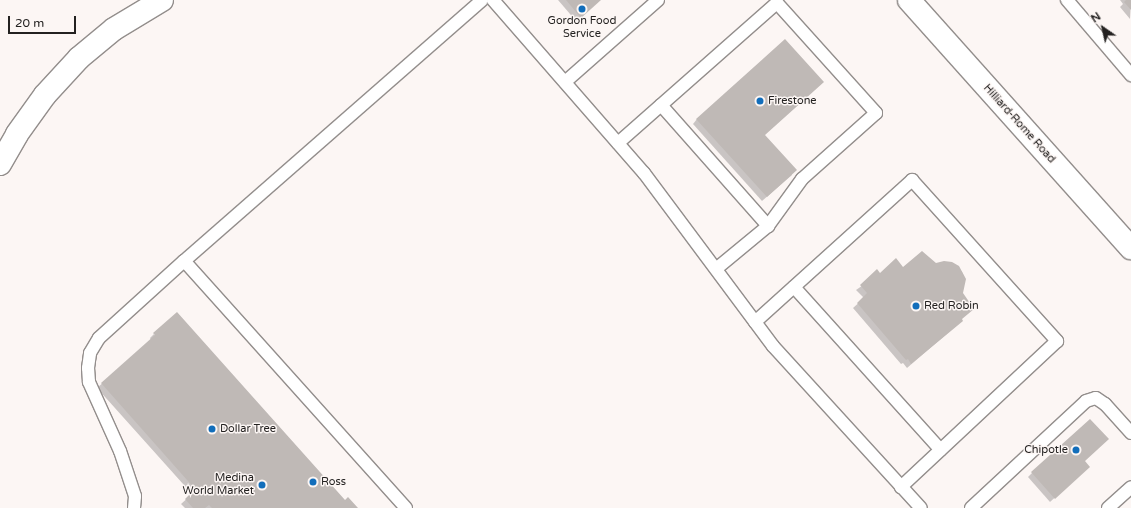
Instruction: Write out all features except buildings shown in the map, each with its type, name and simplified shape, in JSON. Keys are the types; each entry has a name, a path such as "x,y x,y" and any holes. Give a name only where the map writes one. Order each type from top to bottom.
{"main road":[{"path":"0,164 17,134 45,95 79,58 114,29 162,0"},
{"name":"Hilliard-Rome Road","path":"909,0 1131,248"}],"lane":[{"path":"134,508 135,496 120,451 89,382 88,368 90,353 99,338 184,261 482,0"},
{"path":"493,0 644,173 773,346 920,508"},
{"path":"565,82 658,0"},
{"path":"1067,0 1131,75"},
{"path":"618,143 777,3 876,112 802,179 768,226 716,269"},
{"path":"661,105 768,226"},
{"path":"755,322 912,180 1057,341 901,486"},
{"path":"184,261 406,508"},
{"path":"794,287 941,450"},
{"path":"970,508 1086,401 1096,398 1105,404 1131,433"},
{"path":"1108,508 1131,487"}],"place":[{"name":"Gordon Food Service","path":"582,9"},
{"name":"Firestone","path":"760,101"},
{"name":"Red Robin","path":"916,306"},
{"name":"Dollar Tree","path":"212,429"},
{"name":"Chipotle","path":"1076,450"},
{"name":"Ross","path":"313,482"},
{"name":"Medina World Market","path":"262,485"}]}
